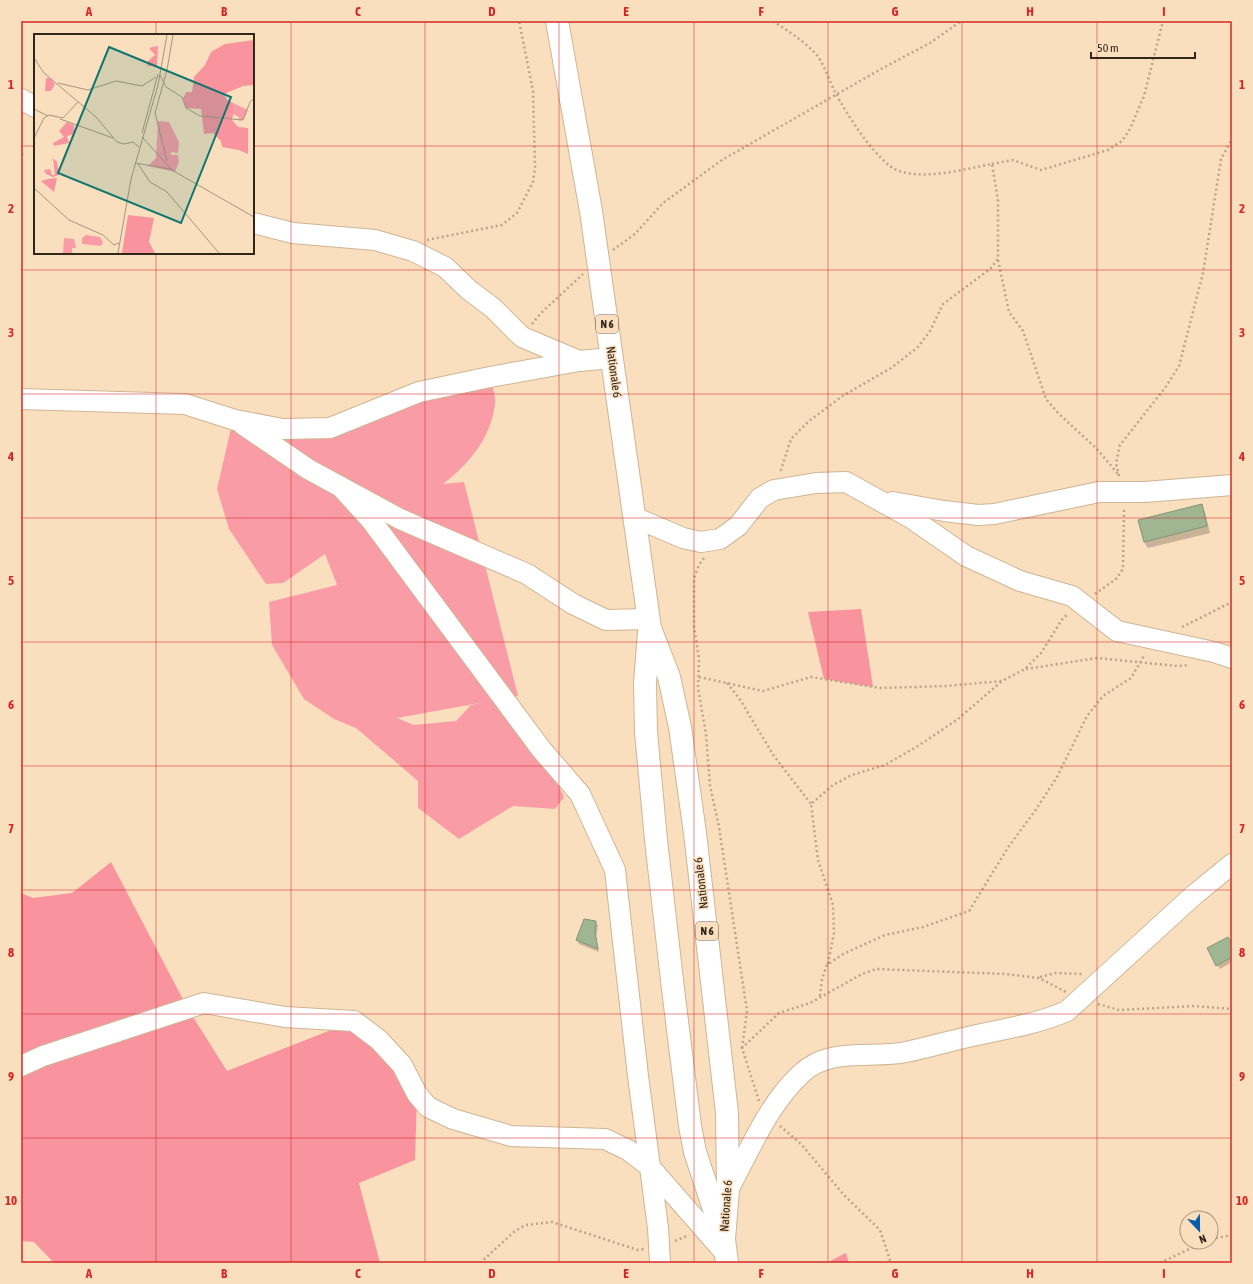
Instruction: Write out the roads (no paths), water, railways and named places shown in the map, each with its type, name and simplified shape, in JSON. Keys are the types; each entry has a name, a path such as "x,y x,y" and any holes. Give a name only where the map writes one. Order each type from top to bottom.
{"main road":[{"name":"Nationale 6","path":"557,21 591,210 649,624 645,683 646,732 656,840 690,1126 695,1152 726,1252"},
{"name":"Nationale 6","path":"649,624 669,677 680,727 695,833 727,1113 728,1190 726,1252"}],"street":[{"path":"21,99 34,107"},
{"path":"254,223 293,233 375,240 413,252 445,267 469,290 493,308 522,337 578,361"},
{"path":"21,399 184,404 235,420 283,429 330,428 419,392 578,361 612,358"},
{"path":"235,420 308,469 341,487 400,518 527,574 573,604 606,620 649,624"},
{"path":"634,517 682,538 701,542 720,539 738,526 760,498 774,490 816,482 846,482 911,518 966,556 1020,581 1072,596 1117,631 1232,658"},
{"path":"877,500 978,515 994,514 1099,492 1145,492 1232,485"},
{"path":"341,487 371,520 541,749 580,794 615,870 659,1256"},
{"path":"728,1190 777,1099 802,1072 819,1060 835,1057 904,1053 1043,1021 1067,1011 1194,895 1232,864"},
{"path":"21,1066 42,1056 204,1003 285,1017 354,1021 378,1040 402,1065 417,1094 428,1107 453,1119 511,1136 605,1139 628,1150 649,1166 726,1252"}]}
